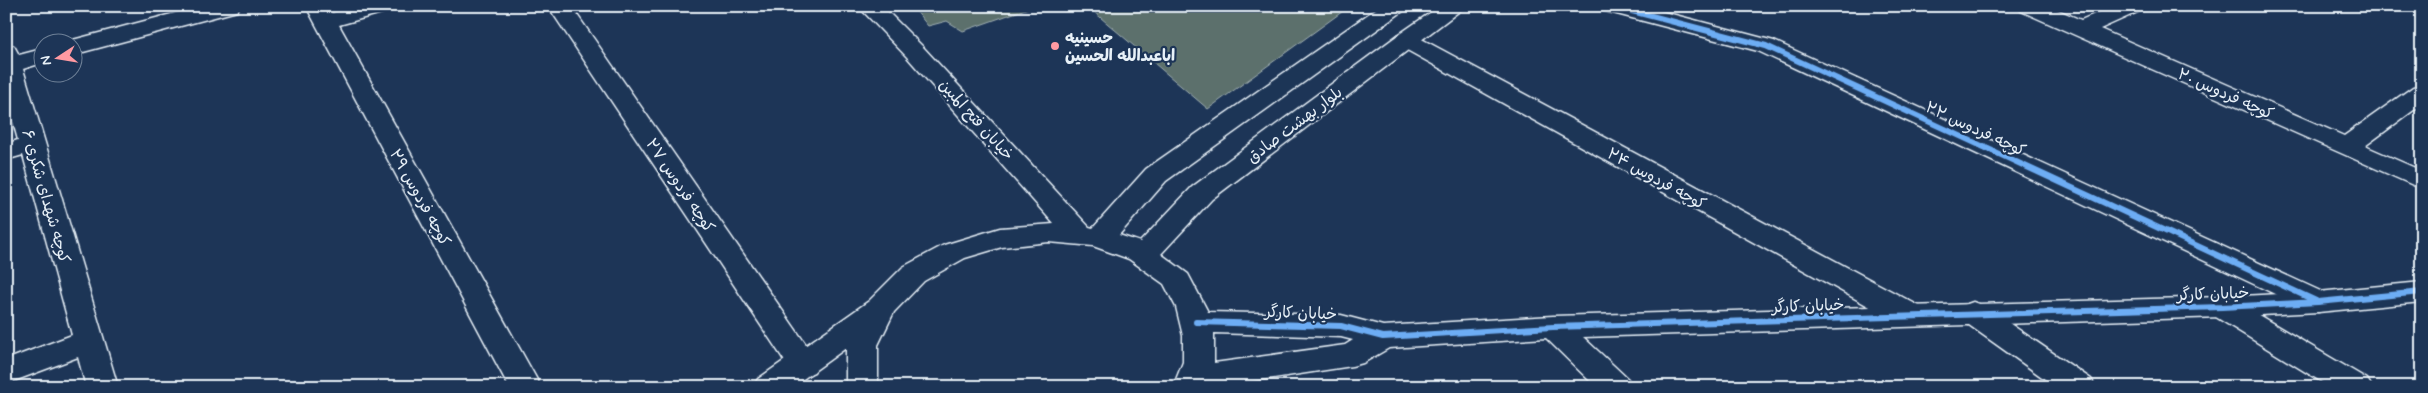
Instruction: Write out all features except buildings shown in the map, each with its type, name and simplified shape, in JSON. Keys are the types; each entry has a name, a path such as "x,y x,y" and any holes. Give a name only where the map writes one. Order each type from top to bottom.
{"street":[{"path":"82,45 229,6"},
{"path":"321,14 380,6"},
{"name":"کوچه فردوس ۲۷","path":"560,6 803,364"},
{"name":"خیابان فتح المبین","path":"869,6 916,52 1091,237"},
{"path":"1091,237 1156,175 1395,6"},
{"name":"بلوار بهشت صادق","path":"1144,254 1202,192 1406,40 1455,6"},
{"name":"کوچه فردوس ۲۲","path":"1613,6 1766,46 2318,302"},
{"name":"کوچه فردوس ۲۰","path":"2029,6 2422,181"},
{"path":"2081,29 2132,6"},
{"name":"کوچه فردوس ۲۹","path":"321,14 525,387"},
{"name":"کوچه فردوس ۲۴","path":"1406,40 1910,315"},
{"path":"8,58 32,57"},
{"name":"کوچه شهدای شکری ۶","path":"8,58 102,387"},
{"path":"2346,147 2422,92"},
{"path":"6,152 33,144"},
{"path":"769,387 880,308 912,276 954,251 1002,236 1052,232 1091,237 1144,254 1175,278 1190,302 1202,344 1192,382"},
{"name":"خیابان کارگر","path":"1196,322 1341,326 1383,337 1553,327 2318,302 2422,292"},
{"path":"2222,306 2356,387"},
{"path":"862,387 862,346 880,308"},
{"path":"1973,313 2080,387"},
{"path":"1553,327 1617,387"},
{"name":"خیابان کارگر","path":"1192,382 1352,356 1383,337"},
{"path":"6,372 89,341"}],"green space":[{"path":"912,6 1034,6 963,31 947,21 928,26"},
{"path":"1087,6 1350,6 1208,109"}],"cycle path":[{"path":"1613,6 1766,46 2316,301"},
{"path":"1196,322 1341,326 1383,337 1553,327 2222,307 2318,302 2422,292"}],"place":[{"name":"حسینیه اباعبدالله الحسین","path":"1055,46"}]}
